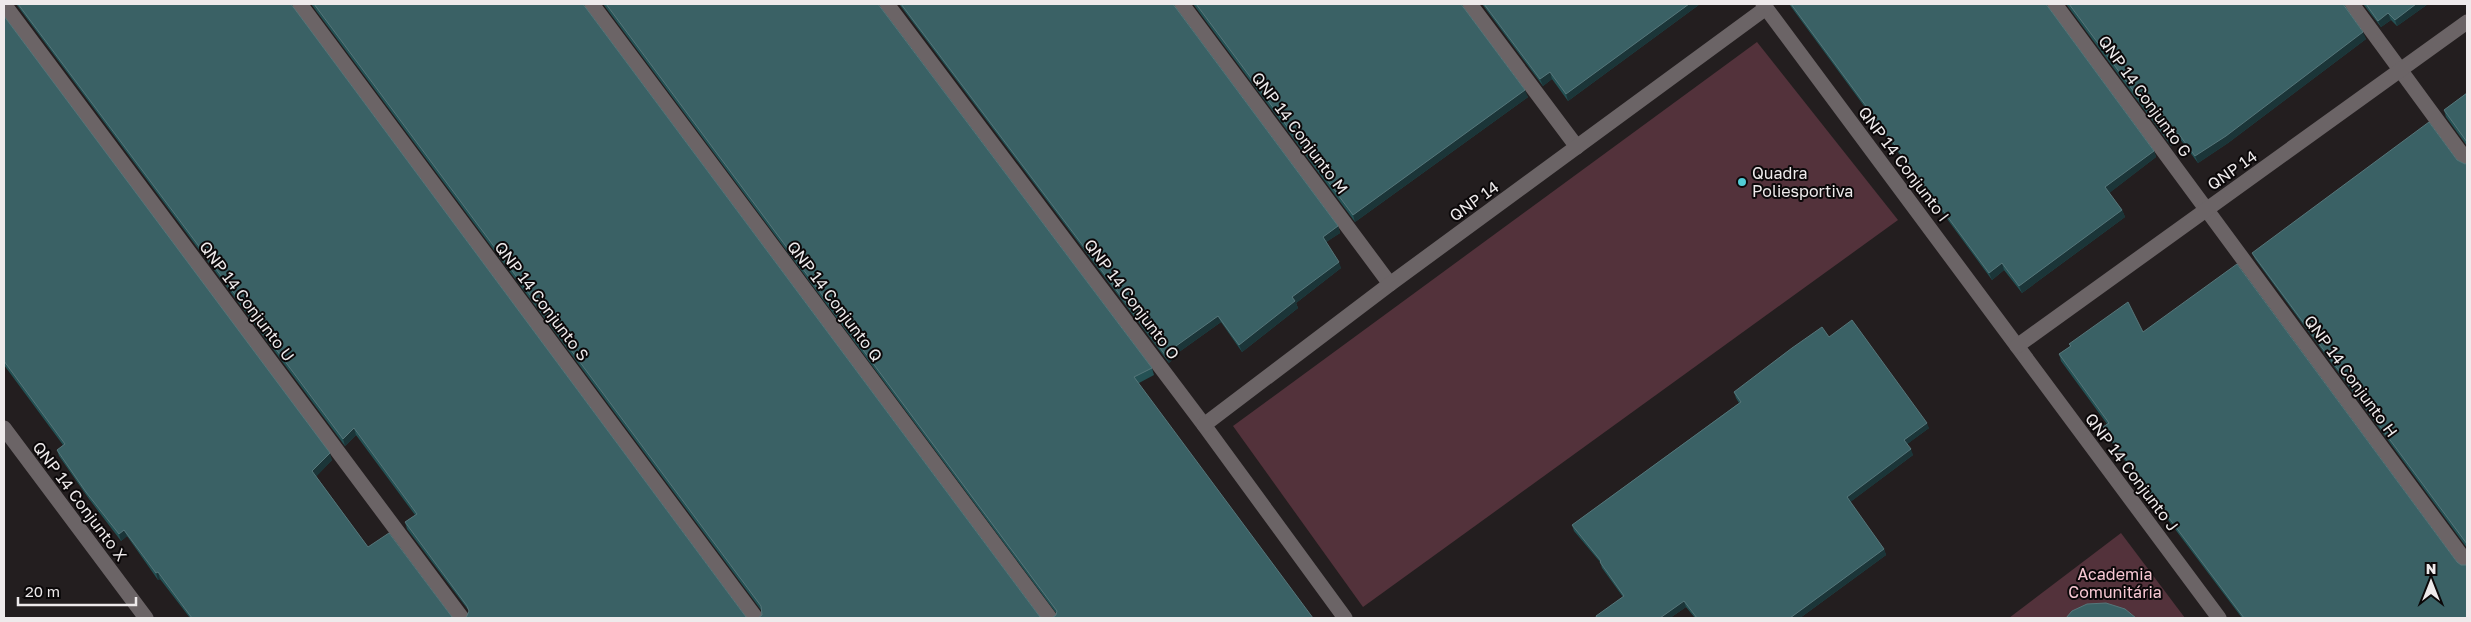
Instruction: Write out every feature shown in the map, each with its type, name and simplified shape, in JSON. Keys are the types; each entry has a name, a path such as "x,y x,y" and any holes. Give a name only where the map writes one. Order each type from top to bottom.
{"street":[{"name":"QNP 14 Conjunto U","path":"4,4 462,618"},
{"name":"QNP 14 Conjunto S","path":"300,4 756,618"},
{"name":"QNP 14 Conjunto Q","path":"592,4 1050,618"},
{"name":"QNP 14 Conjunto O","path":"887,4 1204,424 1344,618"},
{"name":"QNP 14 Conjunto M","path":"1182,4 1390,284"},
{"path":"1470,4 1577,147"},
{"name":"QNP 14 Conjunto G","path":"2055,4 2207,210"},
{"path":"2352,4 2467,161"},
{"name":"QNP 14","path":"1204,424 1765,6"},
{"name":"QNP 14 Conjunto I","path":"1765,6 2017,346"},
{"name":"QNP 14","path":"2017,346 2402,71 2467,22"},
{"name":"QNP 14 Conjunto H","path":"2207,210 2467,563"},
{"name":"QNP 14 Conjunto J","path":"2017,346 2219,618"},
{"name":"QNP 14 Conjunto X","path":"4,428 146,618"}],"green space":[{"path":"1757,42 1898,220 1363,607 1233,426"},
{"name":"Academia Comunitária","path":"2121,533 2185,618 2009,618"}],"building":[{"path":"18,4 291,4 746,617 749,618 466,618 469,611 467,606 405,522 417,514 354,428 343,439"},
{"path":"314,4 583,4 1040,617 1044,618 758,618 762,615 761,606"},
{"path":"606,4 878,4 1152,368 1134,377 1313,618 1052,618 1056,615 1057,611"},
{"path":"901,4 1173,4 1338,226 1323,237 1339,262 1292,297 1295,301 1239,345 1218,316 1176,346 1166,356"},
{"path":"1196,4 1461,4 1525,90 1353,215"},
{"path":"1484,4 1689,4 1566,94 1550,72 1540,79"},
{"path":"1791,4 2046,4 2154,151 2105,187 2122,210 2019,286 2002,263 1989,273"},
{"path":"2069,4 2343,4 2363,32 2226,136 2195,156 2178,133 2169,139"},
{"path":"2366,4 2416,4 2395,20 2388,13 2378,21"},
{"path":"4,16 330,453 312,471 368,547 389,533 452,617 455,618 192,618 124,530 119,534 86,492 57,450 65,444 4,361"},
{"path":"2467,93 2467,142 2444,110"},
{"path":"2429,122 2457,160 2465,164 2467,163 2467,544 2252,253"},
{"path":"2237,264 2457,562 2461,565 2467,565 2467,618 2244,618 2103,427 2109,423 2059,354 2071,346 2069,344 2128,302 2143,332"},
{"path":"1852,320 1927,423 1904,440 1911,449 1847,497 1884,549 1790,618 1697,618 1684,601 1660,618 1597,618 1596,616 1624,596 1601,561 1572,525 1741,402 1734,392 1792,348 1822,327 1829,337"},
{"path":"2106,603 2125,609 2136,618 2066,618 2072,611 2087,604"}],"place":[{"name":"Quadra Poliesportiva","path":"1742,182"}]}
